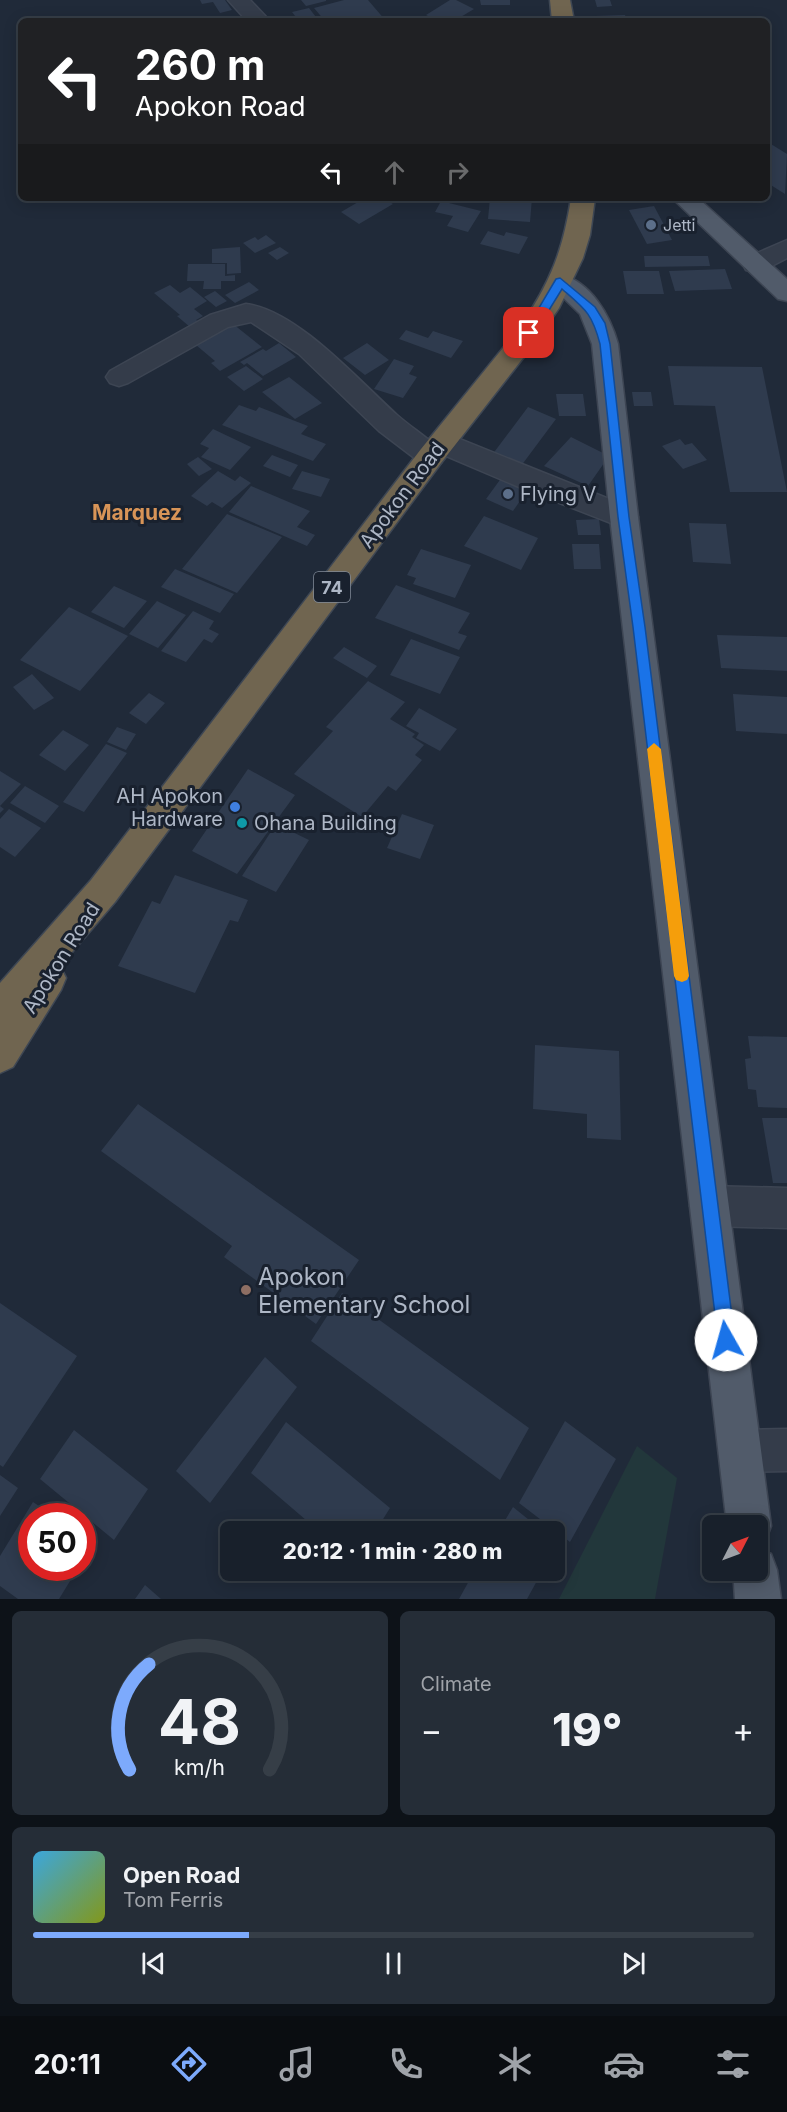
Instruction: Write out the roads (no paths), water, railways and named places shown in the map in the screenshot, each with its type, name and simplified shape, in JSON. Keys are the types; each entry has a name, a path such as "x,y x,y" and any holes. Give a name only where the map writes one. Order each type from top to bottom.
{"highway":[{"path":"560,0 563,18"},
{"name":"Apokon Road","path":"0,1009 103,891 436,450 529,333 560,282 578,235 583,201"},
{"name":"Apokon Road","path":"0,1055 103,891"}],"main road":[{"path":"687,201 787,293"},
{"path":"560,282 579,296 591,309 599,323 605,344 624,517 748,1515"},
{"path":"757,1581 759,1599"}],"street":[{"path":"238,0 256,18"},
{"path":"755,264 787,248"},
{"path":"118,377 219,321 246,313 256,314 308,348 382,418 436,450 536,483 624,517"},
{"path":"710,1206 787,1208"},
{"path":"740,1451 787,1450"}],"place":[{"name":"Jetti","path":"651,225"},
{"name":"Flying V","path":"508,494"},
{"name":"AH Apokon Hardware","path":"235,807"},
{"name":"Ohana Building","path":"242,823"},
{"name":"Apokon Elementary School","path":"246,1290"}],"district":[{"name":"Marquez","path":"137,512"}]}
